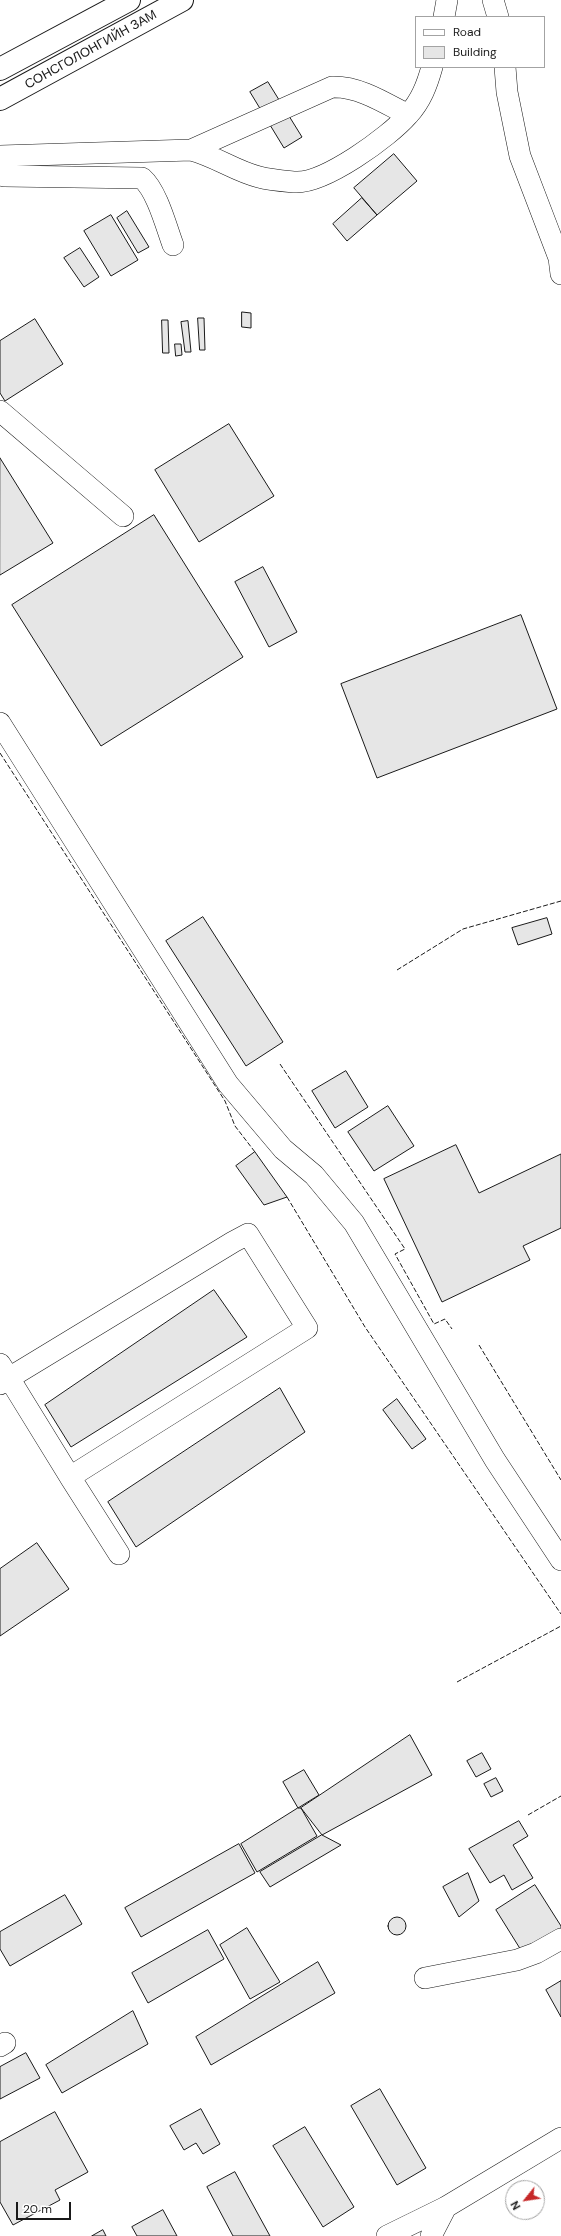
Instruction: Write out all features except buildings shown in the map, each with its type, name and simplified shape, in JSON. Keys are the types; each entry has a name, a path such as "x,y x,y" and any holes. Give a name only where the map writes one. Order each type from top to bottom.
{"main road":[{"name":"СОНСГОЛОНГИЙН ЗАМ","path":"0,70 129,0"},
{"name":"СОНСГОЛОНГИЙН ЗАМ","path":"0,99 182,0"}],"street":[{"path":"444,16 447,0"},
{"path":"493,0 498,16"},
{"path":"2,166 191,150 208,154 259,177 297,182 321,177 384,139 408,115 426,89 432,68"},
{"path":"505,68 507,92 520,156 560,258 561,274"},
{"path":"191,150 332,86 344,86 360,91 408,115"},
{"path":"2,166 142,178 148,183 153,193 173,245"},
{"path":"0,411 123,516"},
{"path":"0,723 228,1084 283,1149 314,1175 354,1223 495,1460 561,1560"},
{"path":"70,1477 307,1328 248,1234 3,1375 119,1554"},
{"path":"425,1978 517,1960 536,1953 561,1939"},
{"path":"387,2236 446,2207 561,2138"},
{"path":"430,2236 446,2207"}],"fence":[{"path":"0,753 225,1101 235,1126 255,1152"},
{"path":"397,970 463,929 561,901"},
{"path":"280,1064 405,1249 395,1254 434,1324 445,1319 452,1329"},
{"path":"287,1197 365,1327 561,1614"},
{"path":"479,1345 561,1480"},
{"path":"457,1682 561,1626"},
{"path":"528,1815 561,1796"}]}
